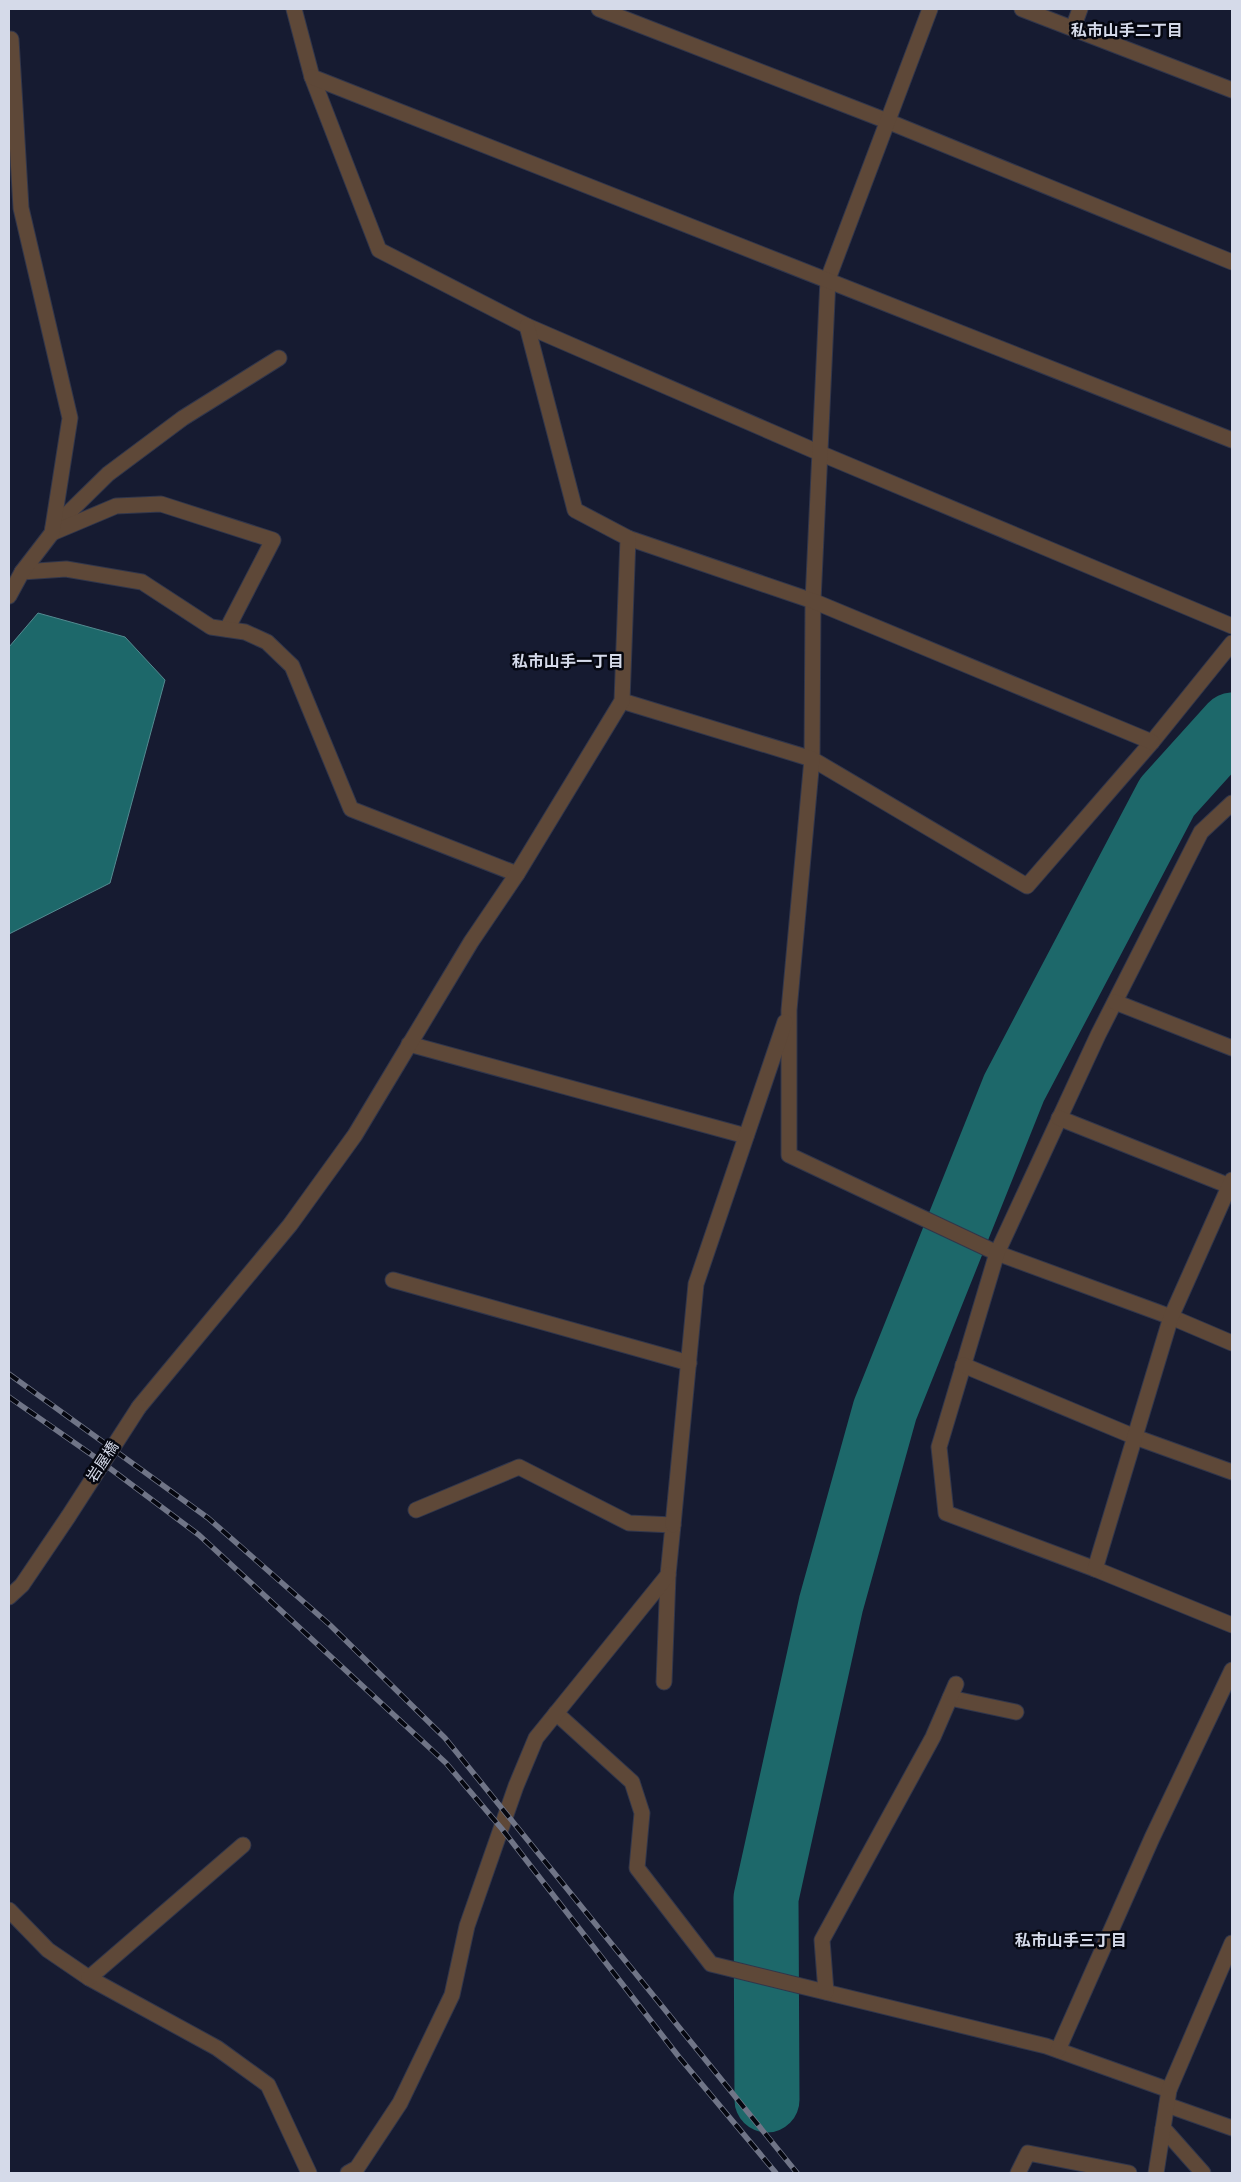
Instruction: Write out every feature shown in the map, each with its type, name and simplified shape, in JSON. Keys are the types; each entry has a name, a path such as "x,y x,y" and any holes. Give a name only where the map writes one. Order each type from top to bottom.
{"street":[{"path":"294,9 312,77 379,250 526,326 822,454 1232,626"},
{"path":"600,9 887,122 1232,262"},
{"path":"930,9 828,279 822,454 813,601 812,759 789,1010 789,1155 929,1223 997,1253 1171,1317 1232,1343"},
{"path":"1022,9 1232,90"},
{"path":"1073,28 1080,9"},
{"path":"11,39 21,208 70,418 52,531"},
{"path":"312,77 1232,440"},
{"path":"526,326 575,510 628,538 813,601 1152,742"},
{"path":"9,596 22,572 52,531 108,474 183,418 280,358"},
{"path":"52,531 116,506 161,504 273,540 227,629"},
{"path":"628,538 622,701 812,759 1027,886 1152,742 1232,643"},
{"path":"22,572 66,569 142,582 211,627 245,632 268,642 292,666 351,809 517,874"},
{"name":"岩屋橋","path":"10,1595 22,1584 68,1518 139,1407 290,1225 355,1135 471,942 517,874 622,701"},
{"path":"1232,803 1201,832 1114,1002 997,1253 939,1447 946,1513 1095,1569 1232,1625"},
{"path":"1114,1002 1232,1048"},
{"path":"664,1682 668,1575 696,1284 789,1010"},
{"path":"409,1044 746,1136"},
{"path":"1059,1118 1231,1184 1171,1317 1095,1569"},
{"path":"394,1280 688,1363"},
{"path":"963,1365 1135,1437 1232,1472"},
{"path":"416,1510 519,1467 629,1523 673,1525"},
{"path":"348,2173 357,2168 400,2103 452,1995 467,1926 516,1786 536,1738 668,1575"},
{"path":"1058,2050 1152,1838 1232,1670"},
{"path":"822,1990 822,1940 933,1737 953,1691 1016,1712"},
{"path":"556,1713 632,1782 642,1813 637,1868 711,1964 1058,2050 1169,2090"},
{"path":"89,1978 243,1845"},
{"path":"9,1910 48,1950 89,1978 217,2048 268,2085 309,2173"},
{"path":"1156,2173 1169,2090 1232,1943"},
{"path":"1167,2105 1232,2128"},
{"path":"1163,2128 1203,2173"},
{"path":"1018,2173 1028,2153 1129,2173"}],"shaded area":[{"path":"38,613 125,637 165,680 110,883 9,934 9,647"}],"waterway":[{"path":"767,2100 766,1898 831,1604 885,1410 1014,1088 1167,797 1232,725"}],"railway":[{"path":"9,1374 208,1518 330,1625 445,1738 797,2173"},
{"path":"9,1397 92,1455 199,1535 446,1763 502,1829 679,2057 776,2173"}],"district":[{"name":"私市山手二丁目","path":"1127,31"},
{"name":"私市山手一丁目","path":"568,662"},
{"name":"私市山手三丁目","path":"1071,1941"}]}
